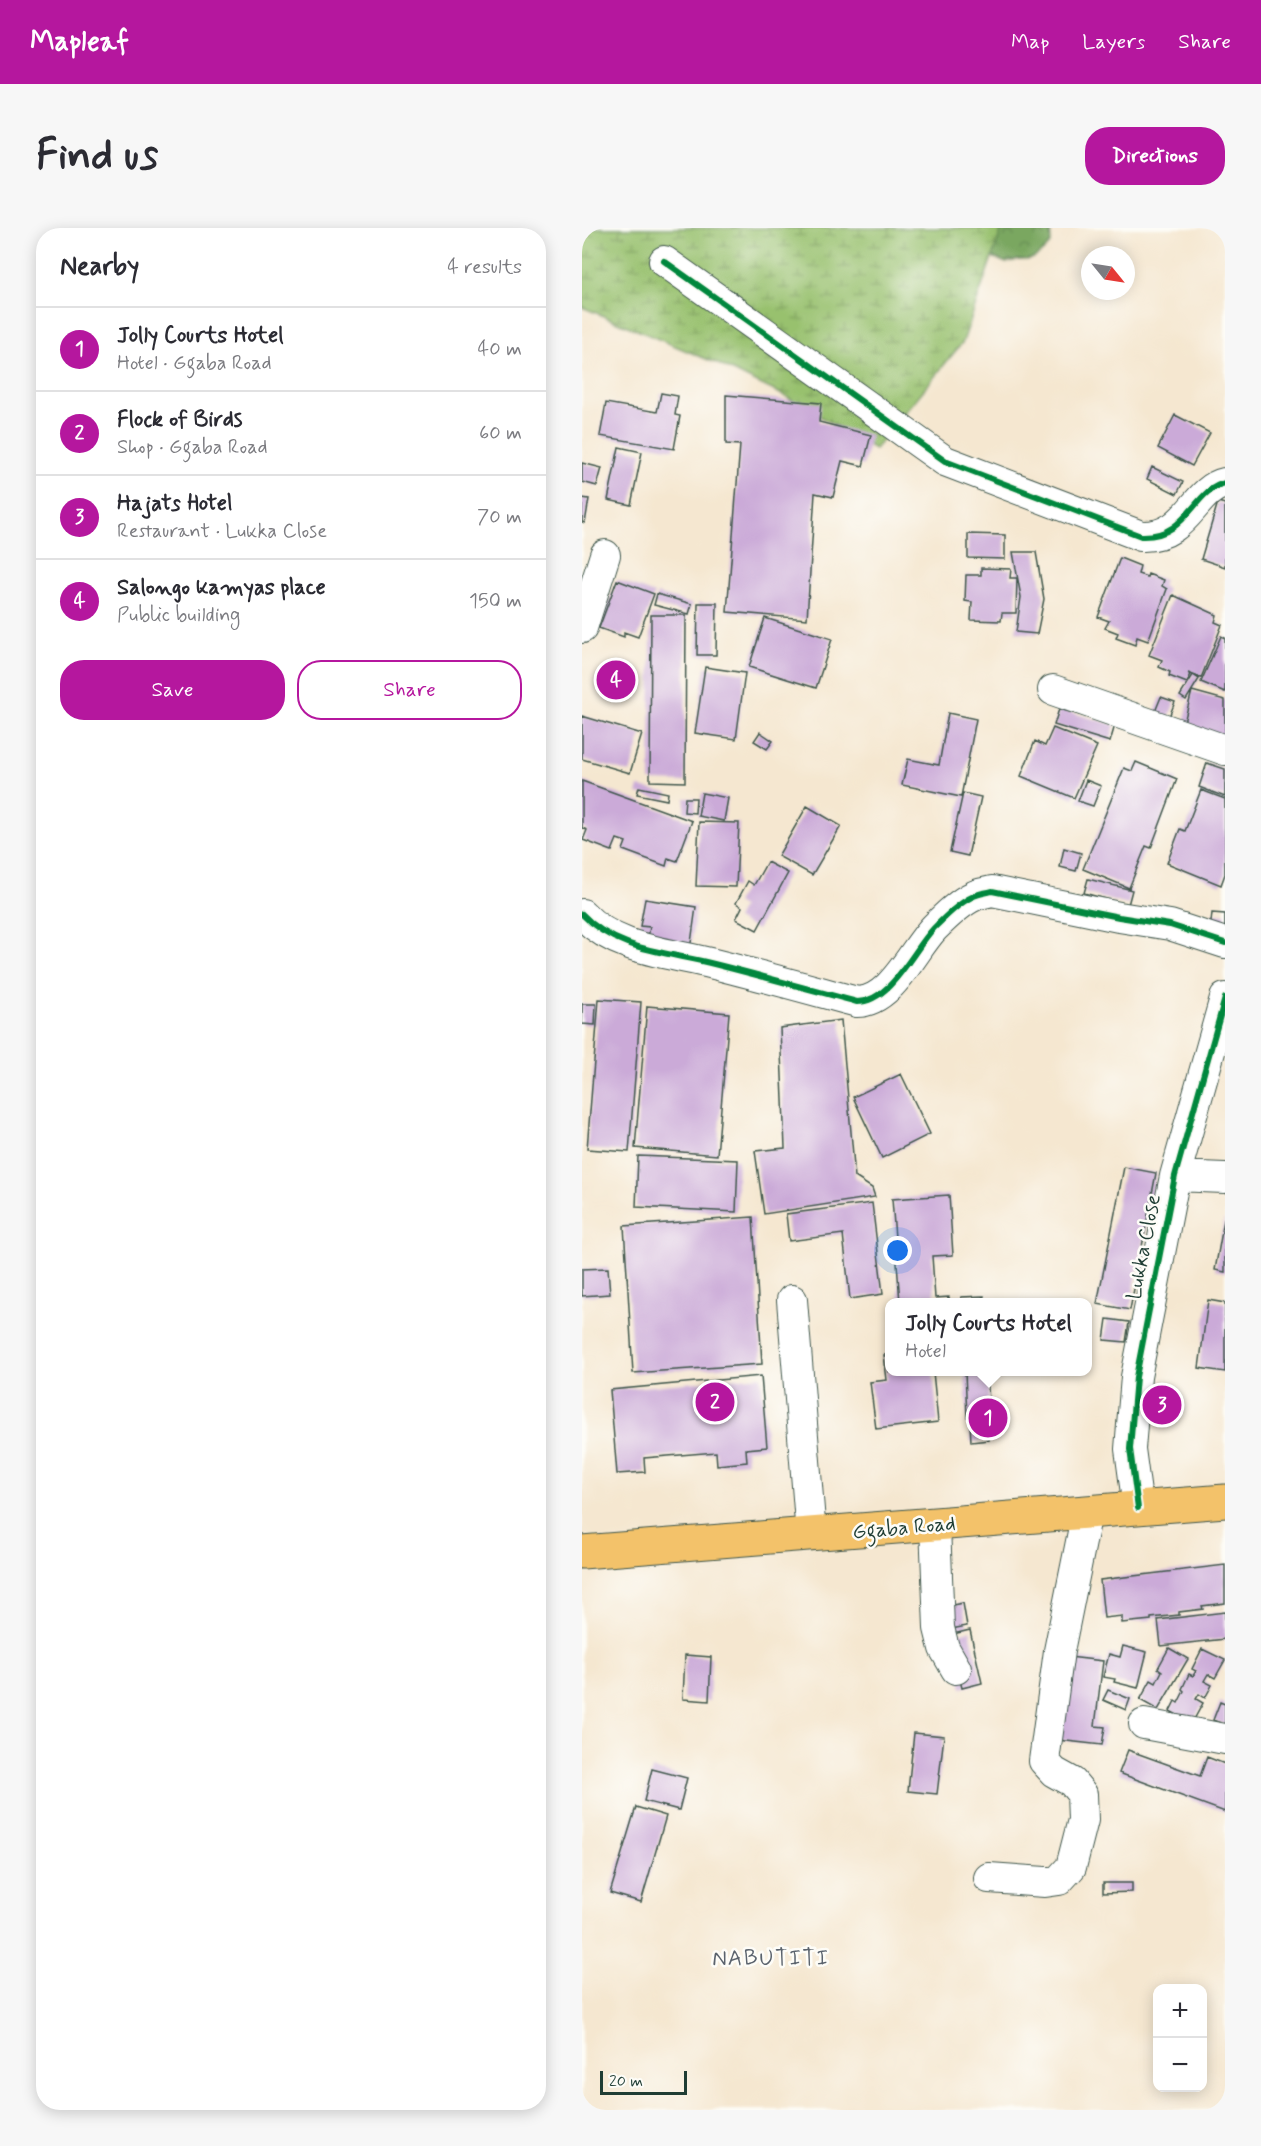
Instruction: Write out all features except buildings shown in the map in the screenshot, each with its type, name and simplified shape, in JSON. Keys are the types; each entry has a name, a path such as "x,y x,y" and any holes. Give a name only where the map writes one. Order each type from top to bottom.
{"main road":[{"name":"Ggaba Road","path":"582,1552 1225,1501"}],"street":[{"path":"664,261 945,461 1141,536 1153,536 1167,531 1178,524 1212,489 1225,483"},
{"path":"582,628 605,555"},
{"path":"1053,690 1225,750"},
{"path":"582,914 613,938 640,949 710,963 857,1002 867,1002 879,996 902,971 934,928 963,902 975,895 992,891 1170,925 1225,943"},
{"name":"Lukka Close","path":"1138,1508 1130,1449 1136,1377 1175,1176 1225,999"},
{"path":"1175,1176 1225,1178"},
{"path":"792,1300 811,1535"},
{"path":"989,1878 1045,1882 1059,1880 1071,1867 1074,1858 1083,1820 1082,1794 1072,1782 1054,1772 1044,1761 1059,1651 1087,1512"},
{"path":"934,1525 939,1628 944,1648 956,1669"},
{"path":"1144,1724 1225,1739"}],"green space":[{"path":"582,228 1002,228 963,342 875,449 787,397 718,364 582,307"},
{"path":"1002,228 1050,228 1051,243 1034,258 1006,263 992,257"}],"cycle path":[{"path":"664,261 945,461 1141,536 1157,535 1169,530 1180,522 1214,487 1225,483"},
{"path":"582,914 610,936 627,943 857,1002 869,1000 891,984 926,937 953,910 976,895 992,891 1170,925 1225,943"},
{"path":"1138,1508 1130,1449 1136,1377 1175,1176 1225,998"}],"place":[{"name":"Salongo kamyas place","path":"616,680"},
{"name":"Flock of Birds","path":"715,1402"},
{"name":"Hajats Hotel","path":"1162,1405"},
{"name":"Jolly Courts Hotel","path":"988,1418"}],"district":[{"name":"NABUTITI","path":"771,1959"}]}
